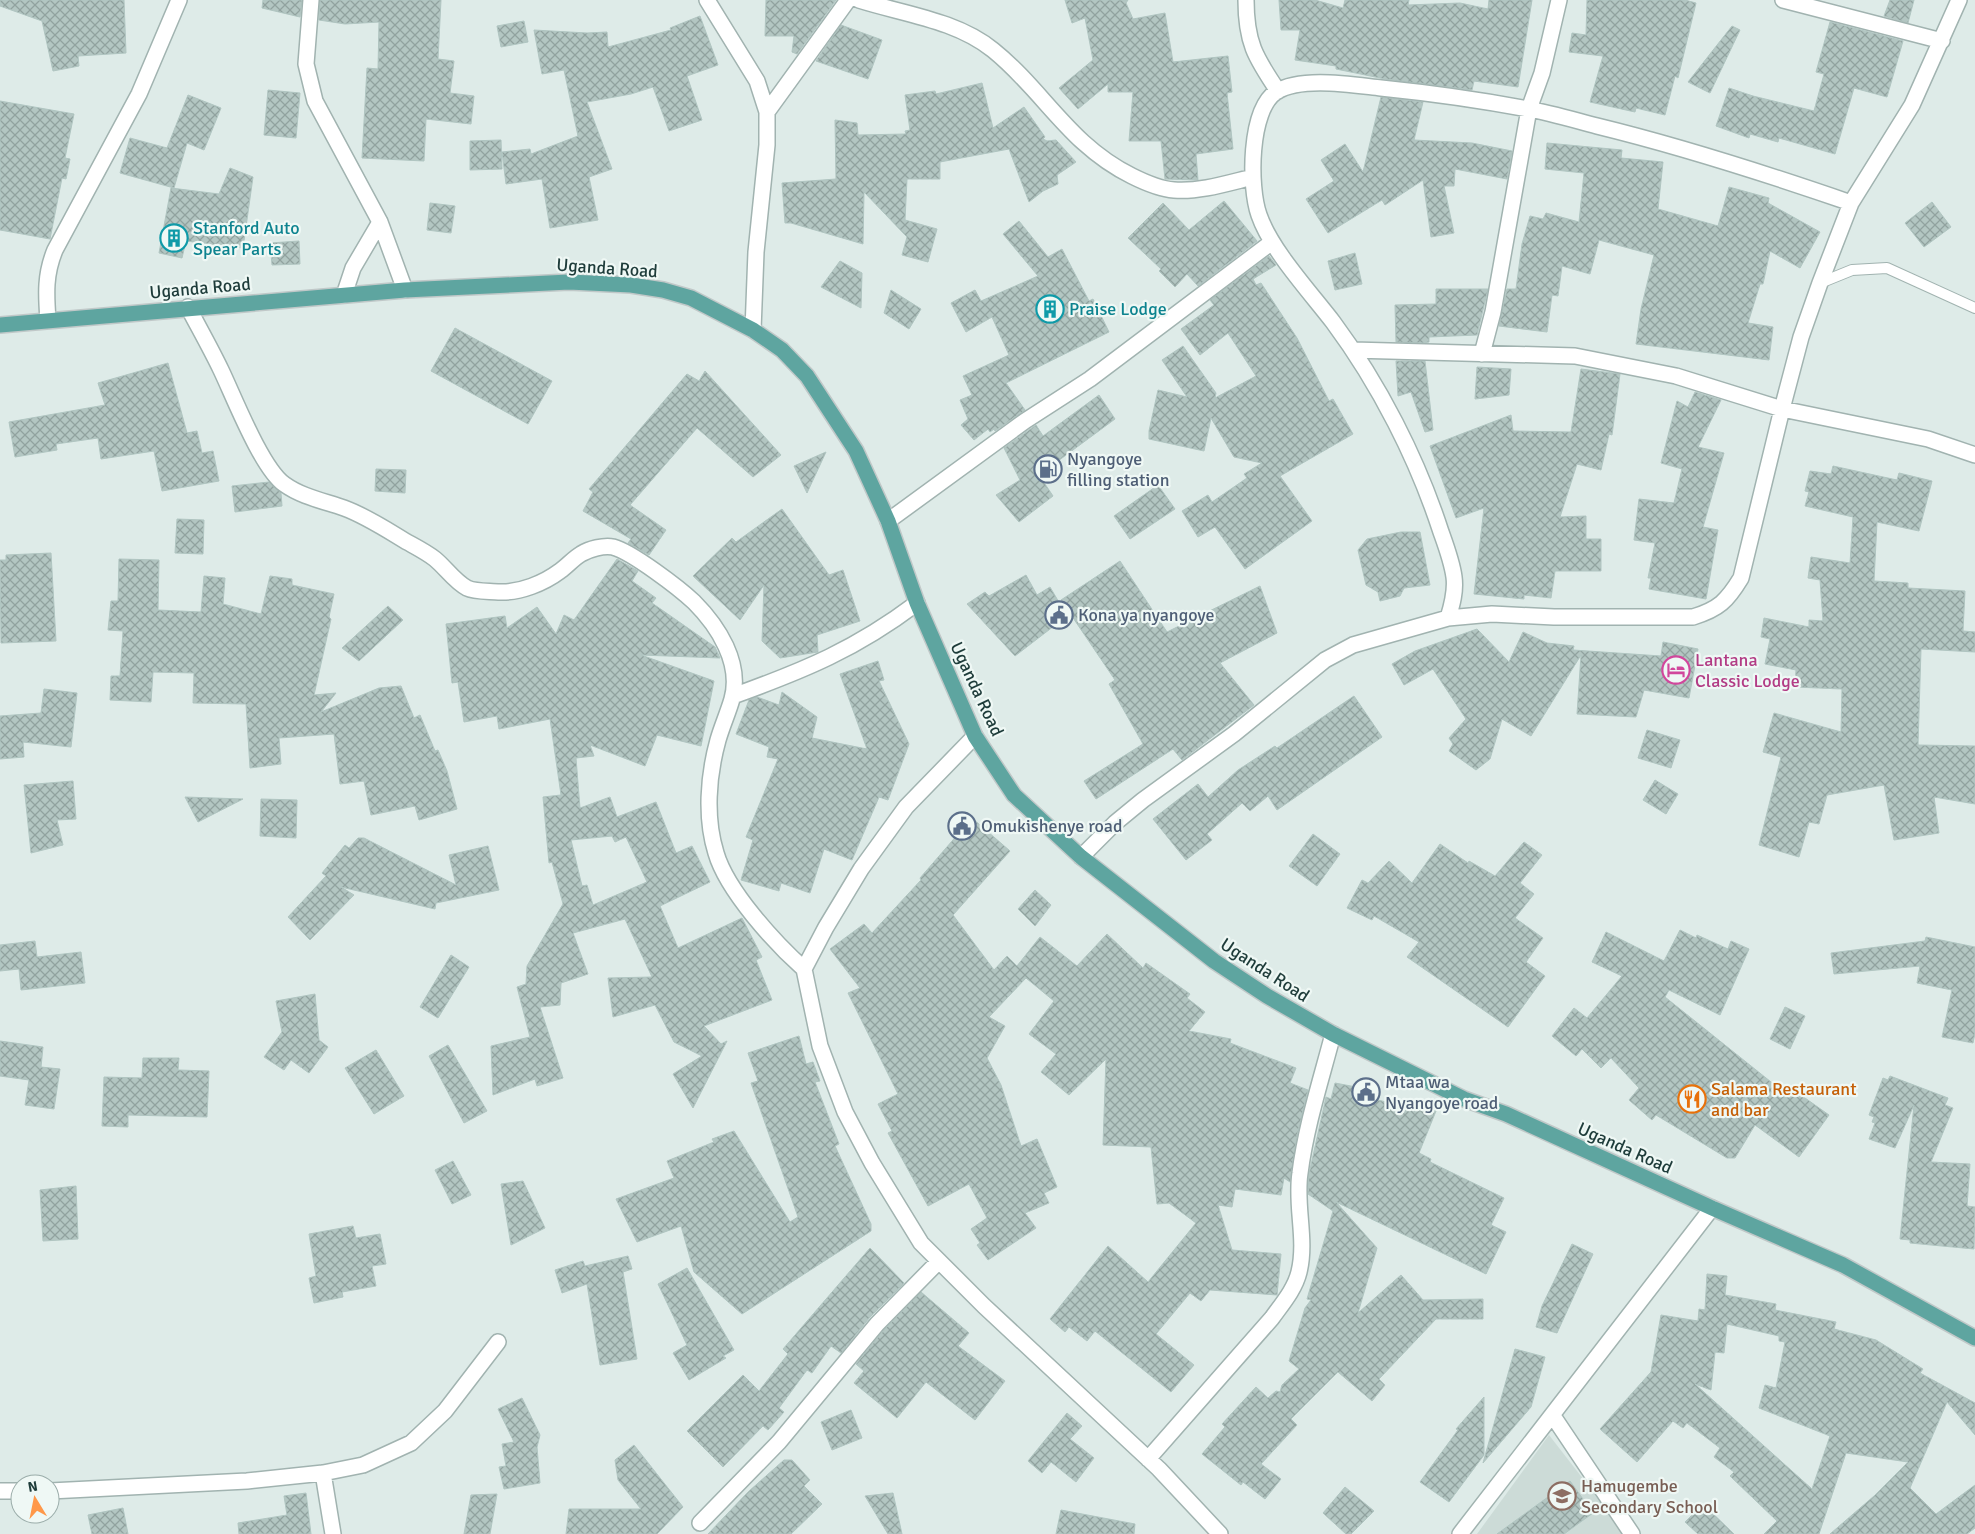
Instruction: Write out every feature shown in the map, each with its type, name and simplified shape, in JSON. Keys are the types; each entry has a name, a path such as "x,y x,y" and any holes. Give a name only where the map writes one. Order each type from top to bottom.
{"main road":[{"name":"Uganda Road","path":"0,325 188,307 404,290 569,282 631,285 663,290 691,298 753,330 782,350 807,376 856,451 888,521 918,603 975,736 1014,795 1081,857 1214,961 1266,996 1333,1034 1464,1099 1506,1114 1712,1208 1843,1265 1975,1338"}],"street":[{"path":"48,320 47,270 55,250 140,94 179,0"},
{"path":"311,0 306,64 315,101 380,222 404,290"},
{"path":"707,0 757,81 767,112 767,145 756,252 753,330"},
{"path":"767,112 848,0"},
{"path":"859,0 969,34 992,50 1022,78 1064,126 1093,153 1117,169 1145,182 1174,190 1216,186 1253,177"},
{"path":"1246,0 1246,18 1250,43 1256,59 1278,91"},
{"path":"1482,354 1494,312 1529,109 1542,73 1559,0"},
{"path":"1783,0 1942,41"},
{"path":"1081,857 1115,823 1143,800 1234,734 1325,660 1353,645 1448,618 1492,614 1664,619 1693,617 1712,611 1729,598 1741,578 1801,337 1820,283 1852,203 1912,105 1959,0"},
{"path":"1448,618 1453,603 1455,579 1435,514 1418,472 1389,412 1353,350 1272,242 1259,216 1253,177 1256,134 1265,103 1278,91 1306,83 1344,84 1529,109 1659,141 1762,172 1852,203"},
{"path":"344,295 353,268 380,222"},
{"path":"888,521 1025,421 1090,379 1272,242"},
{"path":"188,307 222,371 244,421 264,459 282,483 308,497 347,509 395,535 433,558 468,589 503,592 538,584 582,554 596,548 612,547 638,560 694,602 724,640 730,655 733,696 718,739 712,766 710,823 715,852 721,868 755,915 786,953 804,969 820,1046 845,1112 872,1163 916,1235 939,1261 1148,1459 1220,1534"},
{"path":"1353,350 1575,356 1676,376 1782,409 1928,439 1975,455"},
{"path":"733,696 794,674 828,659 864,640 918,603"},
{"path":"804,969 826,927 862,869 900,815 934,777 975,736"},
{"path":"1148,1459 1272,1318 1290,1294 1299,1274 1302,1252 1297,1193 1307,1130 1333,1034"},
{"path":"1460,1534 1712,1208"},
{"path":"700,1523 779,1442 877,1324 939,1261"},
{"path":"60,1490 118,1489 322,1473 363,1465 411,1443 445,1411 498,1342"},
{"path":"1553,1416 1632,1534"},
{"path":"322,1473 333,1534"}],"lane":[{"path":"1820,283 1852,270 1887,268 1975,308"}],"shaded area":[{"name":"Hamugembe Secondary School","path":"1549,1435 1626,1534 1477,1534"}],"building":[{"path":"0,0 124,0 126,53 78,56 79,66 53,71 42,21 0,6"},
{"path":"263,0 302,0 300,17 262,8"},
{"path":"320,0 441,0 438,59 454,61 450,93 474,96 471,124 426,119 424,161 362,158 367,68 378,69 379,22 345,24 319,20"},
{"path":"766,0 836,0 797,54 792,52 794,36 765,36"},
{"path":"1065,0 1128,0 1126,3 1133,19 1165,13 1173,62 1228,56 1232,92 1227,93 1233,149 1196,154 1198,180 1165,179 1161,141 1129,141 1133,92 1108,92 1108,84 1078,109 1059,88 1093,60 1085,18 1072,23"},
{"path":"1279,0 1315,0 1343,8 1345,0 1409,0 1408,5 1460,3 1488,9 1489,0 1532,0 1518,87 1474,81 1472,90 1385,79 1336,69 1336,66 1295,60 1300,30 1281,30"},
{"path":"1587,0 1685,0 1696,3 1678,78 1675,76 1665,115 1636,108 1635,112 1590,102 1603,56 1569,52 1572,33 1586,35"},
{"path":"1890,0 1914,0 1908,23 1884,16"},
{"path":"700,16 718,65 687,76 702,120 669,131 653,87 631,94 587,102 612,169 589,177 598,220 550,228 542,179 506,184 502,152 530,149 531,154 578,136 564,70 542,74 534,30 587,33 607,32 608,47 671,30 670,28"},
{"path":"524,21 528,42 501,47 497,26"},
{"path":"1830,22 1903,41 1887,97 1854,88 1835,154 1779,138 1778,142 1750,134 1749,138 1716,126 1729,88 1814,111 1824,74 1816,72"},
{"path":"841,25 882,40 868,79 816,61"},
{"path":"1732,26 1740,30 1710,93 1688,82"},
{"path":"982,83 993,128 1024,107 1045,137 1043,139 1047,141 1056,140 1076,162 1057,175 1058,184 1043,191 1029,202 1009,149 940,162 940,179 907,179 905,220 937,229 928,262 902,255 907,237 864,192 863,244 791,223 785,223 782,183 836,179 835,120 857,123 858,135 906,134 905,131 910,130 905,95 935,91 936,94"},
{"path":"268,90 300,93 296,138 264,135"},
{"path":"188,95 221,108 204,150 187,143 174,188 120,173 130,138 167,148"},
{"path":"1381,97 1423,102 1414,140 1472,143 1512,151 1507,179 1455,169 1454,186 1444,186 1454,233 1431,237 1423,180 1385,205 1382,200 1328,233 1306,199 1334,181 1321,160 1345,144 1363,172"},
{"path":"0,101 74,114 65,158 70,159 66,179 62,178 50,239 0,230"},
{"path":"501,140 502,169 470,170 470,141"},
{"path":"1547,143 1622,150 1621,158 1663,162 1658,209 1718,226 1729,187 1769,198 1768,203 1820,232 1800,268 1770,251 1763,284 1760,284 1748,323 1773,327 1769,360 1636,344 1641,309 1654,255 1599,240 1590,274 1562,266 1558,296 1552,295 1547,332 1499,326 1507,289 1516,289 1522,244 1530,216 1543,219 1546,213 1579,222 1584,173 1545,169"},
{"path":"230,168 253,177 243,248 186,241 182,258 159,253 171,188 219,194"},
{"path":"1224,201 1257,241 1198,286 1187,274 1175,287 1159,271 1161,269 1128,238 1163,203 1189,230"},
{"path":"1932,202 1951,227 1924,247 1905,223"},
{"path":"430,203 455,206 451,233 427,230"},
{"path":"1019,221 1048,257 1062,249 1089,301 1093,299 1109,332 1006,383 1025,410 995,431 994,429 990,432 988,429 974,440 961,425 968,419 960,400 972,395 963,376 1009,355 992,317 966,332 951,303 975,290 981,301 1038,276 1003,234"},
{"path":"299,241 300,264 272,265 270,243"},
{"path":"1355,253 1362,284 1335,290 1328,261"},
{"path":"1269,256 1276,265 1253,279 1256,285 1261,283 1297,338 1329,401 1333,399 1353,434 1280,476 1312,521 1245,569 1215,527 1198,537 1182,511 1208,495 1212,502 1247,478 1244,474 1262,463 1234,457 1211,418 1204,451 1149,439 1149,431 1158,390 1187,397 1162,360 1183,346 1216,393 1215,398 1256,376 1228,333 1200,355 1181,329 1214,305 1210,300"},
{"path":"840,261 862,273 861,308 821,287"},
{"path":"1436,289 1488,289 1477,335 1429,337 1429,342 1423,343 1396,342 1395,305 1436,304"},
{"path":"891,290 921,309 909,329 884,313"},
{"path":"455,328 552,381 528,424 431,371"},
{"path":"1396,361 1425,361 1433,430 1425,432 1411,392 1398,396"},
{"path":"168,363 187,433 197,431 202,453 213,451 219,481 162,491 154,451 101,459 98,438 56,444 57,450 15,457 9,422 105,405 98,383"},
{"path":"1477,367 1511,369 1509,395 1475,399"},
{"path":"1581,369 1620,374 1612,435 1609,434 1601,470 1577,464 1560,517 1586,516 1586,539 1601,539 1601,571 1555,571 1551,598 1524,595 1524,599 1474,594 1484,508 1456,518 1430,446 1511,415 1513,431 1571,432"},
{"path":"705,371 781,455 753,477 697,428 630,505 666,530 649,555 628,543 631,539 583,511 593,492 589,489 687,374 699,381"},
{"path":"1695,392 1721,400 1698,447 1724,453 1703,527 1718,530 1706,599 1649,589 1651,578 1648,578 1655,543 1634,540 1639,499 1674,503 1682,469 1661,463 1677,401 1688,407"},
{"path":"1099,395 1115,419 1039,475 1053,496 1019,522 996,495 1020,480 1004,448 1036,425 1043,436"},
{"path":"826,452 807,493 794,466"},
{"path":"1833,466 1897,480 1899,473 1932,481 1919,531 1877,522 1874,581 1908,583 1908,588 1965,591 1963,631 1975,632 1975,652 1921,649 1918,745 1975,746 1975,804 1934,797 1939,833 1894,840 1884,785 1827,795 1819,824 1809,822 1799,857 1759,845 1781,757 1763,752 1774,713 1841,732 1842,689 1795,687 1796,670 1765,664 1770,639 1761,637 1764,618 1809,627 1809,620 1823,621 1820,580 1808,578 1811,557 1850,563 1853,517 1805,506 1809,492 1805,491 1810,471 1831,474"},
{"path":"376,469 406,470 405,493 375,491"},
{"path":"269,482 281,493 282,506 235,512 232,486"},
{"path":"1158,485 1175,509 1130,539 1114,516"},
{"path":"782,509 829,575 843,570 860,621 817,635 818,652 780,658 762,641 764,585 740,620 693,576 732,538 736,542"},
{"path":"177,519 204,520 203,554 175,553"},
{"path":"1401,532 1420,532 1430,585 1404,588 1400,596 1380,601 1378,592 1366,585 1358,550 1367,539"},
{"path":"51,553 56,641 1,643 0,560 6,560 6,555"},
{"path":"119,559 159,560 158,610 201,612 204,576 225,578 223,604 261,614 270,576 292,579 292,585 334,594 329,617 331,619 314,695 336,693 321,712 379,688 401,686 414,718 420,715 435,751 438,750 447,771 457,809 419,820 415,806 371,815 364,781 340,784 334,734 279,738 281,764 250,768 246,704 193,703 194,673 153,672 151,702 110,700 111,676 120,676 123,631 108,630 111,601 118,601"},
{"path":"617,559 638,571 632,581 656,598 652,603 715,647 720,658 641,655 714,681 701,746 657,735 645,766 590,745 594,756 576,758 580,808 610,797 617,817 656,802 676,853 692,846 710,882 660,906 678,948 742,918 762,957 756,960 772,1000 704,1026 721,1044 727,1041 693,1108 673,1074 702,1056 674,1042 655,1005 613,1017 608,978 652,977 625,919 573,933 588,974 561,983 560,1005 540,1007 563,1078 537,1086 535,1079 493,1095 491,1046 530,1037 517,987 526,984 527,966 563,904 552,862 549,863 543,797 561,795 550,719 499,729 497,716 464,722 458,682 452,683 446,624 505,616 507,628 537,607 556,634 564,615 574,620","holes":["612,836 615,842 626,837 647,882 593,905 587,885 582,886 571,840"]},
{"path":"1120,561 1167,632 1260,586 1277,633 1220,663 1254,705 1182,760 1173,749 1096,799 1084,781 1143,744 1109,684 1115,680 1061,600"},
{"path":"1026,575 1037,595 1050,587 1067,616 1015,656 967,604 985,592 989,596"},
{"path":"388,606 403,620 359,661 342,648"},
{"path":"1477,629 1509,662 1523,632 1547,643 1574,646 1573,650 1661,656 1663,642 1698,649 1689,698 1644,690 1636,717 1577,714 1581,655 1531,736 1502,719 1490,759 1476,770 1449,751 1453,744 1449,738 1466,719 1433,669 1404,685 1392,664 1415,651"},
{"path":"878,661 884,680 879,681 909,744 888,800 879,797 852,860 824,849 810,893 781,883 779,891 741,880 753,840 746,837 778,759 767,757 769,747 736,734 749,700 757,697 779,705 782,692 817,717 812,738 867,749 840,674"},
{"path":"44,689 77,693 71,747 23,742 24,757 0,759 0,716 41,713"},
{"path":"1354,696 1382,737 1277,810 1268,796 1250,811 1242,803 1207,834 1212,840 1186,860 1153,819 1198,784 1208,797 1238,770 1275,746 1277,748"},
{"path":"1647,730 1680,740 1671,768 1638,758"},
{"path":"1655,780 1678,794 1666,814 1643,800"},
{"path":"73,781 76,819 57,820 63,845 31,853 24,785"},
{"path":"185,797 243,799 198,822"},
{"path":"261,799 297,800 296,838 260,836"},
{"path":"972,818 1010,851 953,915 994,970 1007,956 1017,966 1040,937 1077,966 1107,934 1143,968 1146,963 1190,994 1187,998 1205,1012 1189,1031 1231,1039 1230,1043 1296,1068 1290,1083 1308,1090 1297,1136 1290,1182 1284,1178 1281,1195 1235,1189 1232,1207 1218,1205 1232,1250 1281,1254 1277,1295 1210,1290 1201,1301 1190,1293 1156,1334 1194,1365 1171,1392 1095,1331 1087,1341 1069,1327 1065,1332 1050,1319 1108,1246 1148,1282 1196,1223 1169,1203 1157,1204 1151,1147 1103,1145 1106,1059 1069,1095 1041,1072 1056,1054 1029,1034 1054,1001 1026,978 989,1017 1005,1026 987,1058 1001,1085 1021,1146 1037,1139 1057,1187 1044,1193 1049,1203 1025,1213 1036,1228 988,1260 977,1245 980,1243 971,1229 987,1218 969,1184 928,1206 888,1133 892,1131 878,1104 898,1094 848,993 860,988 830,949 864,924 872,933 921,880 920,878"},
{"path":"1313,834 1340,854 1317,886 1289,866"},
{"path":"358,838 364,838 456,885 449,855 488,846 499,890 436,903 435,909 341,887 354,895 310,940 288,917 326,876 322,873 345,845 349,848"},
{"path":"1524,842 1542,855 1520,883 1534,894 1515,918 1543,938 1526,962 1545,976 1508,1027 1407,957 1419,942 1374,916 1372,920 1347,908 1362,880 1368,883 1389,861 1412,883 1440,844 1468,863 1469,861 1495,876"},
{"path":"1035,890 1051,905 1035,926 1018,909"},
{"path":"1680,930 1696,938 1697,935 1728,949 1731,941 1749,949 1720,1015 1669,990 1665,997 1786,1094 1791,1088 1829,1115 1799,1157 1755,1125 1735,1158 1727,1158 1656,1115 1652,1120 1629,1100 1639,1088 1611,1058 1601,1068 1582,1049 1576,1056 1552,1036 1574,1008 1587,1018 1622,976 1592,962 1606,932 1664,961"},
{"path":"1926,937 1975,947 1975,1033 1973,1043 1942,1037 1952,990 1917,983 1920,966 1834,974 1831,953 1925,941"},
{"path":"35,941 37,957 81,952 85,983 21,990 19,969 0,971 0,945"},
{"path":"451,955 469,967 438,1018 420,1007"},
{"path":"315,994 319,1040 328,1047 309,1073 291,1060 284,1070 264,1057 282,1032 276,1001"},
{"path":"1785,1007 1805,1016 1790,1049 1770,1039"},
{"path":"799,1036 806,1064 813,1062 820,1081 815,1082 839,1144 835,1146 871,1224 871,1231 742,1314 694,1272 681,1226 637,1242 616,1199 674,1178 667,1161 714,1142 712,1139 734,1131 790,1222 798,1217 751,1083 758,1081 748,1053"},
{"path":"0,1041 43,1047 41,1067 60,1069 54,1109 25,1105 29,1080 0,1076"},
{"path":"448,1045 487,1111 464,1123 429,1056"},
{"path":"376,1050 404,1096 374,1114 345,1068"},
{"path":"143,1058 179,1058 178,1070 209,1071 207,1117 128,1115 128,1127 102,1126 104,1077 142,1078"},
{"path":"1890,1076 1948,1098 1945,1105 1953,1108 1931,1162 1970,1164 1967,1206 1975,1207 1974,1249 1910,1243 1910,1240 1900,1239 1914,1105 1895,1148 1869,1139 1875,1123 1872,1122 1874,1117 1869,1115 1883,1078 1888,1080"},
{"path":"1335,1083 1356,1087 1355,1094 1413,1109 1415,1103 1436,1111 1419,1153 1431,1159 1430,1162 1504,1198 1491,1225 1506,1232 1486,1274 1336,1202 1377,1248 1358,1313 1401,1275 1423,1300 1483,1299 1483,1319 1436,1319 1379,1379 1385,1385 1372,1401 1338,1372 1291,1419 1297,1425 1261,1464 1281,1479 1265,1499 1243,1482 1241,1485 1202,1454 1225,1427 1222,1424 1256,1387 1268,1398 1276,1391 1280,1392 1282,1385 1299,1369 1289,1361 1305,1308 1311,1300 1307,1299 1333,1211 1308,1194 1309,1174 1326,1097 1331,1099"},
{"path":"453,1161 471,1195 452,1204 435,1170"},
{"path":"523,1181 545,1228 511,1245 501,1184"},
{"path":"76,1186 78,1239 43,1241 40,1190"},
{"path":"353,1226 356,1238 380,1234 386,1264 372,1266 376,1286 342,1292 343,1297 314,1303 309,1278 316,1276 309,1234"},
{"path":"1572,1244 1593,1254 1557,1333 1536,1327 1542,1306"},
{"path":"870,1248 904,1283 870,1317 841,1353 831,1346 812,1373 807,1370 779,1408 784,1412 768,1430 763,1426 723,1467 687,1431 743,1375 759,1391 788,1354 783,1349"},
{"path":"628,1256 632,1269 623,1272 637,1359 600,1365 587,1284 562,1293 555,1270 583,1261 585,1266"},
{"path":"687,1268 734,1350 723,1356 726,1358 689,1380 673,1353 687,1345 658,1284"},
{"path":"1707,1274 1727,1276 1725,1295 1776,1304 1775,1310 1836,1322 1834,1329 1876,1340 1923,1369 1920,1373 1975,1403 1975,1435 1947,1402 1910,1488 1936,1514 1975,1485 1975,1528 1967,1534 1830,1534 1874,1496 1908,1462 1846,1453 1819,1534 1764,1534 1777,1521 1730,1476 1734,1472 1714,1457 1720,1448 1687,1423 1683,1428 1673,1421 1637,1462 1600,1429 1651,1372 1661,1315 1698,1321 1699,1309 1705,1310","holes":["1727,1324 1779,1336 1779,1341 1785,1342 1776,1388 1765,1385 1759,1408 1830,1436 1812,1489 1695,1384 1711,1390 1715,1352 1724,1353"]},
{"path":"921,1292 969,1333 958,1346 1005,1381 975,1420 926,1382 897,1418 854,1383 864,1371 856,1364 884,1330"},
{"path":"1515,1349 1545,1357 1531,1407 1483,1463"},
{"path":"1484,1397 1484,1455 1449,1502 1420,1482 1458,1430 1456,1429"},
{"path":"522,1398 540,1435 537,1447 540,1483 504,1489 499,1467 506,1466 502,1444 514,1442 498,1409"},
{"path":"851,1410 862,1438 832,1450 821,1422"},
{"path":"1067,1413 1082,1426 1070,1439 1094,1458 1076,1482 1051,1462 1042,1473 1028,1461"},
{"path":"634,1445 683,1507 657,1534 566,1534 569,1509 641,1509 618,1480 615,1460"},
{"path":"784,1460 792,1460 810,1480 804,1486 822,1504 791,1534 708,1534 748,1492"},
{"path":"1570,1481 1593,1513 1564,1534 1497,1534"},
{"path":"1345,1487 1374,1511 1351,1534 1346,1534 1323,1513"},
{"path":"306,1493 311,1534 239,1534 238,1523 287,1515 284,1496"},
{"path":"893,1493 902,1534 888,1534 865,1496"},
{"path":"497,1494 490,1534 464,1534 471,1495"},
{"path":"1703,1504 1734,1534 1698,1534 1685,1522"},
{"path":"123,1508 128,1534 92,1534 88,1515"},
{"path":"1061,1510 1135,1524 1134,1534 1056,1534"}],"place":[{"name":"Stanford Auto Spear Parts","path":"174,238"},
{"name":"Praise Lodge","path":"1050,309"},
{"name":"Nyangoye filling station","path":"1048,469"},
{"name":"Kona ya nyangoye","path":"1059,615"},
{"name":"Lantana Classic Lodge","path":"1676,670"},
{"name":"Omukishenye road","path":"962,826"},
{"name":"Mtaa wa Nyangoye road","path":"1366,1092"},
{"name":"Salama Restaurant and bar","path":"1692,1099"},
{"name":"Hamugembe Secondary School","path":"1562,1496"}]}
